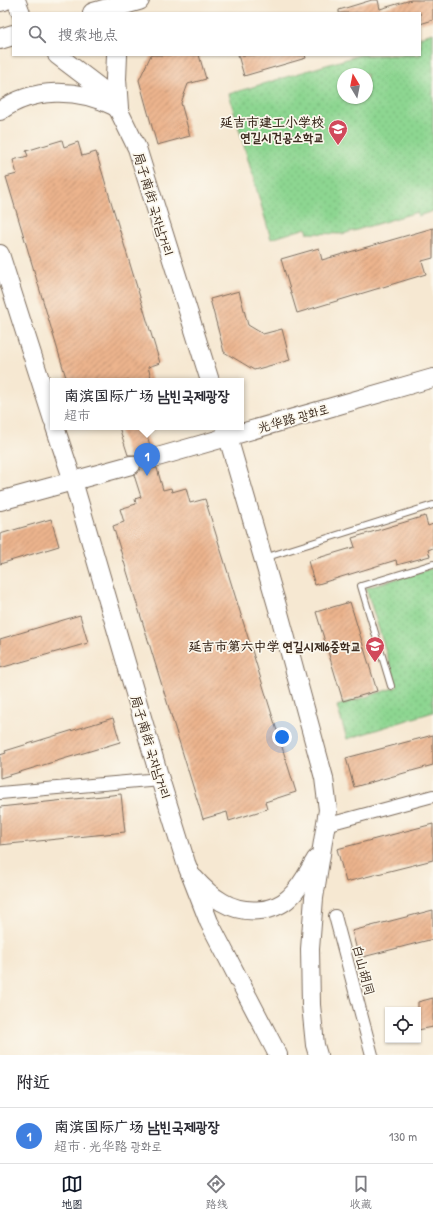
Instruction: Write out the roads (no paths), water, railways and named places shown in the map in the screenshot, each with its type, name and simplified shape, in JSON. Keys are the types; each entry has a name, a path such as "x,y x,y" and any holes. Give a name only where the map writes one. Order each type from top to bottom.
{"main road":[{"path":"0,1 4,0"},
{"path":"16,0 21,12"},
{"path":"98,12 130,6"},
{"path":"0,39 12,35"},
{"name":"局子南街 국자남거리","path":"58,56 107,93 118,108 137,148 209,378"},
{"path":"0,111 15,102 28,97 49,93 68,93 89,96 118,108 116,79 117,56"},
{"path":"0,254 50,411"},
{"name":"光华路 광화로","path":"244,427 433,378"},
{"name":"局子南街 국자남거리","path":"56,430 73,481 160,779 191,875 209,922 278,1055"},
{"path":"226,432 263,558 324,778 328,810 314,898 310,949 311,1005 318,1055"},
{"name":"光华路 광화로","path":"154,458 226,432"},
{"path":"0,501 131,464"},
{"path":"191,875 204,890 222,903 246,910 257,911 268,909 281,904 301,885 321,850"}],"street":[{"path":"0,793 160,779"},
{"path":"325,825 433,796"},
{"name":"白山胡同","path":"335,916 372,1055"}],"lane":[{"path":"263,558 433,505"},
{"path":"391,686 361,586 433,564"}],"tunnel":[{"path":"131,465 154,458"}],"place":[{"name":"延吉市建工小学校 연길시건공소학교","path":"338,146"},
{"name":"南滨国际广场 남빈국제광장","path":"147,476"},
{"name":"延吉市第六中学 연길시제6중학교","path":"375,663"}]}
